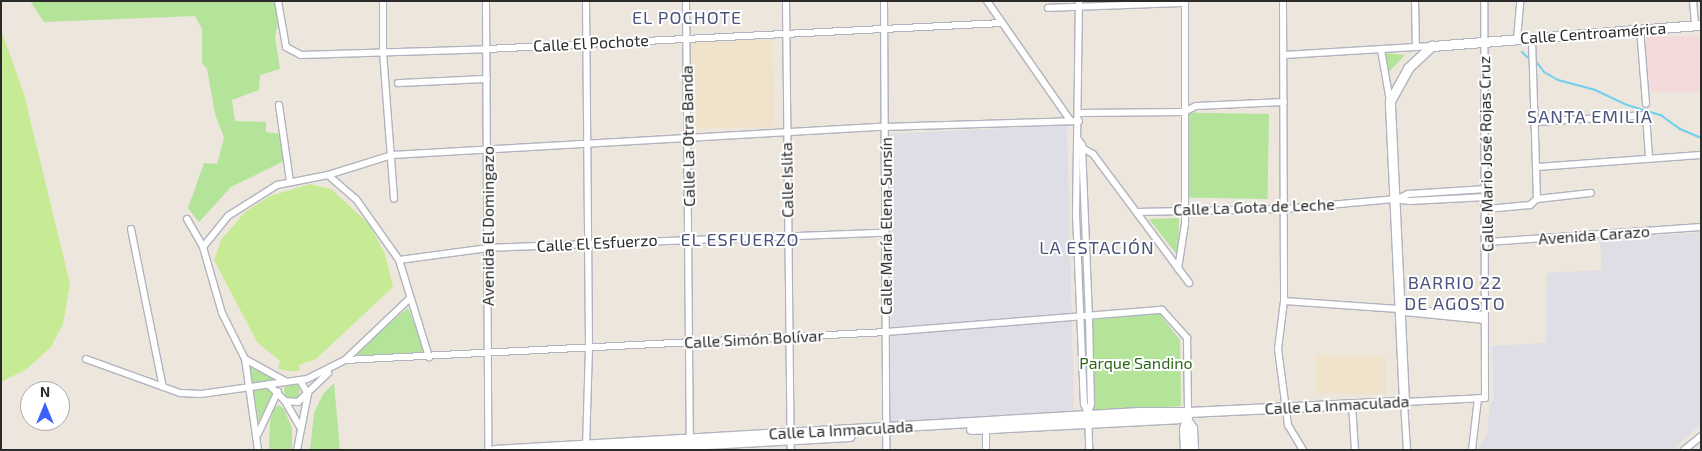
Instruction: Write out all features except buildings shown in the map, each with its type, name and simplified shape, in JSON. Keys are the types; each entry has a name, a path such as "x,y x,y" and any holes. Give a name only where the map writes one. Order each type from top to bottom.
{"main road":[{"name":"Calle Centroamérica","path":"1432,46 1698,25"},
{"path":"1404,402 1397,198 1390,101 1408,68 1432,46"},
{"name":"Calle La Inmaculada","path":"494,450 630,444 690,444 791,436 986,426 1088,417 1139,415 1188,417 1287,408 1404,402"},
{"path":"1185,450 1184,429 1188,417"},
{"path":"1188,417 1192,428 1193,450"},
{"name":"Calle La Inmaculada","path":"600,450 630,444"}],"street":[{"name":"Calle El Pochote","path":"278,1 286,47 301,55 486,50 787,32 884,30 1002,23"},
{"path":"383,1 383,52 394,199"},
{"name":"Avenida El Domingazo","path":"486,1 488,450"},
{"path":"586,1 589,348 586,447"},
{"name":"Calle La Otra Banda","path":"686,1 690,239 690,444"},
{"name":"Calle Islita","path":"786,1 790,450"},
{"name":"Calle María Elena Sunsín","path":"884,1 886,450"},
{"path":"987,1 1070,120"},
{"path":"1283,1 1284,301 1278,350 1288,425 1303,450"},
{"path":"1415,1 1416,47"},
{"name":"Calle Mario José Rojas Cruz","path":"1484,1 1487,197 1486,398"},
{"path":"1517,39 1520,1"},
{"path":"1693,1 1698,25"},
{"path":"1048,8 1079,4 1185,2 1185,209 1178,269"},
{"path":"1079,4 1078,138 1085,214 1089,318 1091,404 1088,417 1089,450"},
{"path":"1640,29 1646,104"},
{"path":"1532,38 1537,199"},
{"path":"1284,55 1432,46"},
{"path":"1381,50 1390,101"},
{"path":"398,83 487,79"},
{"path":"1079,113 1184,112 1196,106 1284,102"},
{"path":"279,105 290,181"},
{"path":"1536,122 1646,115 1649,157"},
{"path":"203,247 228,216 256,196 290,181 328,175 392,155 885,127 1078,121"},
{"path":"1079,146 1137,212 1189,283"},
{"path":"1079,146 1076,214 1079,318 1084,404 1088,417"},
{"path":"1537,167 1649,157 1701,155"},
{"path":"328,175 356,199 398,260 429,357"},
{"name":"Calle La Gota de Leche","path":"1137,212 1185,209 1284,209 1397,198 1408,194 1486,189"},
{"path":"1487,209 1530,205 1537,199 1591,193"},
{"name":"Calle La Gota de Leche","path":"1397,198 1410,201 1487,197"},
{"path":"1076,214 1085,214"},
{"path":"187,219 203,247 222,313 245,359 258,450"},
{"name":"Avenida Carazo","path":"1487,242 1701,227"},
{"path":"131,229 163,387"},
{"name":"Calle El Esfuerzo","path":"398,260 488,248 788,235 886,233"},
{"path":"1078,268 1087,267"},
{"path":"86,359 180,393 201,394 300,380 317,376 345,360 409,299"},
{"path":"1284,301 1485,318"},
{"name":"Calle Simón Bolívar","path":"345,360 886,332 1089,318 1162,310 1187,338 1188,417"},
{"path":"245,359 286,382"},
{"path":"285,401 298,402 332,368"},
{"path":"297,450 308,394 300,380"},
{"path":"257,435 277,392 286,382"},
{"path":"268,384 294,412 300,431"},
{"path":"1472,450 1478,398"},
{"name":"Calle La Inmaculada","path":"1404,402 1486,398"},
{"path":"1404,402 1407,450"},
{"path":"1352,404 1355,450"},
{"path":"986,426 986,450"},
{"path":"1684,450 1701,436"}],"shaded area":[{"path":"1645,36 1701,36 1701,92 1645,92"},
{"path":"773,38 775,127 693,128 691,39"},
{"path":"1067,125 1074,411 889,422 892,279 888,134"},
{"path":"1701,233 1701,424 1672,450 1477,450 1487,434 1490,405 1494,398 1492,346 1546,343 1547,273 1602,270 1600,238"},
{"path":"1316,355 1386,355 1386,394 1316,394"}],"green space":[{"path":"30,1 277,1 279,18 275,37 280,69 260,75 259,90 232,100 235,121 266,122 266,132 282,134 284,161 231,187 199,222 188,208 204,163 217,164 224,138 215,114 207,69 202,63 202,29 195,16 44,22"},
{"path":"1,30 24,94 70,284 63,324 51,347 27,369 1,382"},
{"path":"1383,53 1405,55 1387,74"},
{"path":"1185,113 1269,114 1268,199 1184,198"},
{"path":"310,184 331,189 369,224 385,254 393,287 316,359 299,365 300,371 290,371 278,369 280,361 257,342 214,260 221,240 245,212 270,196"},
{"path":"1179,218 1178,256 1149,219"},
{"path":"408,308 428,356 345,360"},
{"name":"Parque Sandino","path":"1159,313 1180,340 1181,406 1093,412 1089,320"},
{"path":"247,366 273,377 273,380 252,384"},
{"path":"292,383 298,385 300,391 298,397 292,399 286,397 284,391 286,385"},
{"path":"334,383 340,450 310,450 314,413 323,394"},
{"path":"269,389 273,396 259,423 253,390"},
{"path":"279,405 284,409 292,428 292,450 269,450 270,421 274,408"}],"waterway":[{"path":"1522,52 1528,58"},
{"path":"1535,60 1544,72 1558,80 1595,90 1627,105 1662,116 1680,129 1701,138"}],"district":[{"name":"EL POCHOTE","path":"687,17"},
{"name":"SANTA EMILIA","path":"1590,116"},
{"name":"EL ESFUERZO","path":"740,239"},
{"name":"LA ESTACIÓN","path":"1097,247"},
{"name":"BARRIO 22 DE AGOSTO","path":"1455,293"}]}
